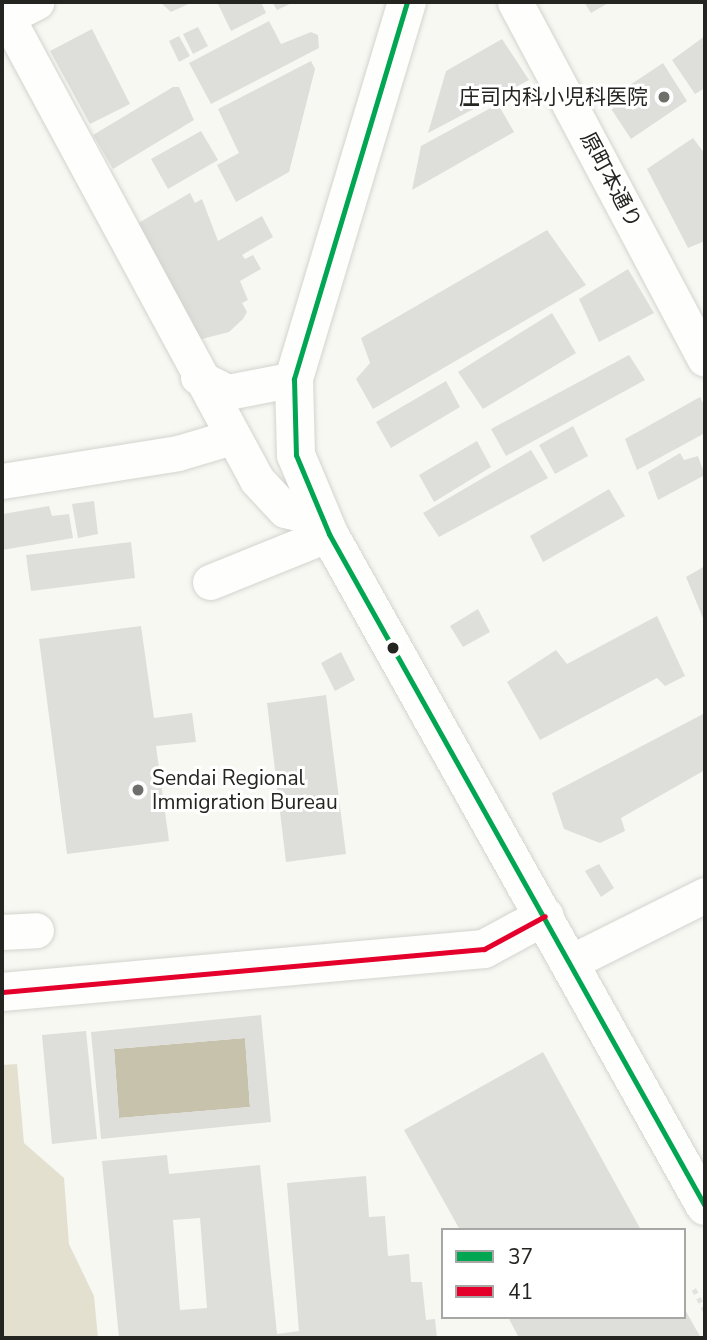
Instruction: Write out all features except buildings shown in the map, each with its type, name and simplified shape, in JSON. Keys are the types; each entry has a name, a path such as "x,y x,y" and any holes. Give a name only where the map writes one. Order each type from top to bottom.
{"main road":[{"path":"407,2 294,379 296,455 325,527 571,962 705,1206"},
{"path":"2,992 484,949 545,916"}],"street":[{"name":"原町本通り","path":"515,2 705,359"},
{"path":"15,9 198,377 257,480 285,510 325,527"},
{"path":"198,377 228,392 294,379"},
{"path":"2,481 178,453 232,437"},
{"path":"210,582 325,527"},
{"path":"571,962 705,895"},
{"path":"2,932 36,930"}],"path":[{"path":"694,1289 705,1310"}],"shaded area":[{"path":"245,1038 250,1107 119,1118 114,1049"},
{"path":"17,1064 24,1143 64,1178 69,1244 94,1296 98,1338 2,1338 2,1065"}],"transit line":[{"name":"37","path":"407,2 294,379 296,455 329,534 705,1206"},
{"name":"41","path":"2,992 484,949 545,916"}],"place":[{"name":"庄司内科小児科医院","path":"664,97"},
{"name":"Sendai Regional Immigration Bureau","path":"138,790"}]}
